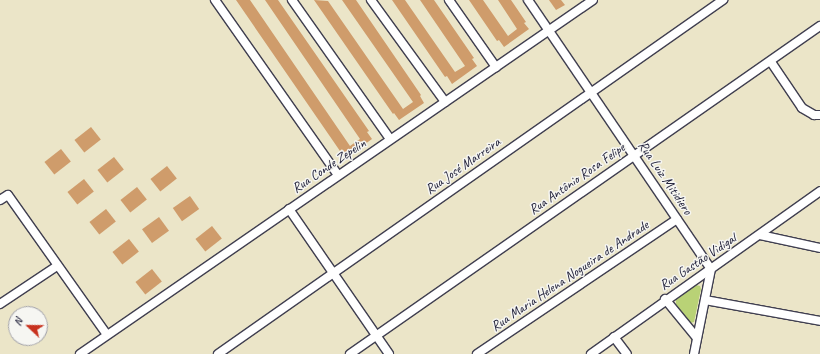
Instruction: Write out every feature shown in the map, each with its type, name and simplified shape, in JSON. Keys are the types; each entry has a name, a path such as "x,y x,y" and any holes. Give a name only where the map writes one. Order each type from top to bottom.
{"street":[{"path":"215,0 338,175"},
{"path":"292,0 390,139"},
{"path":"371,0 444,102"},
{"path":"449,0 496,67"},
{"name":"Rua Luiz Mitidiero","path":"528,0 550,30 711,269"},
{"name":"Rua Conde Zepelin","path":"80,354 593,0"},
{"name":"Rua José Marreira","path":"218,354 723,0"},
{"name":"Rua Antônio Rosa Felipe","path":"350,354 634,155 771,62 820,26"},
{"path":"771,62 802,108 817,115"},
{"name":"Rua Gastão Vidigal","path":"591,354 665,299 760,235 820,191"},
{"path":"0,200 8,195 107,335"},
{"path":"289,209 332,274 389,354"},
{"name":"Rua Maria Helena Nogueira de Andrade","path":"477,354 677,219"},
{"path":"760,235 820,248"},
{"path":"0,304 57,266"},
{"path":"694,354 711,269"},
{"path":"665,299 697,338"},
{"path":"705,300 820,321"},
{"path":"614,337 627,354"}],"green space":[{"path":"696,285 700,286 701,289 694,322 690,323 676,305 676,300"}],"building":[{"path":"236,0 250,0 350,146 360,139 265,0 278,0 369,131 367,132 372,139 347,157 342,149 340,151"},
{"path":"314,0 328,1 403,109 413,102 342,0 356,0 421,95 420,96 424,103 399,120 394,113 393,114"},
{"path":"392,0 405,0 455,72 465,66 420,0 434,0 474,58 472,59 477,66 452,84 447,76 445,77"},
{"path":"469,0 483,0 508,36 517,29 498,0 511,0 529,29 504,47 499,40 497,41"},
{"path":"549,0 561,0 565,5 556,10"},
{"path":"91,127 101,140 84,153 74,140"},
{"path":"61,149 71,162 54,175 44,162"},
{"path":"114,157 124,170 107,183 97,170"},
{"path":"167,166 177,179 160,192 150,179"},
{"path":"84,179 94,192 77,205 67,192"},
{"path":"137,187 147,200 130,213 120,200"},
{"path":"190,196 199,209 182,221 173,208"},
{"path":"106,209 116,222 99,235 89,222"},
{"path":"159,217 169,231 152,243 142,229"},
{"path":"212,226 222,239 205,252 195,239"},
{"path":"129,239 139,252 122,265 112,252"},
{"path":"152,269 162,282 145,295 135,282"}]}
